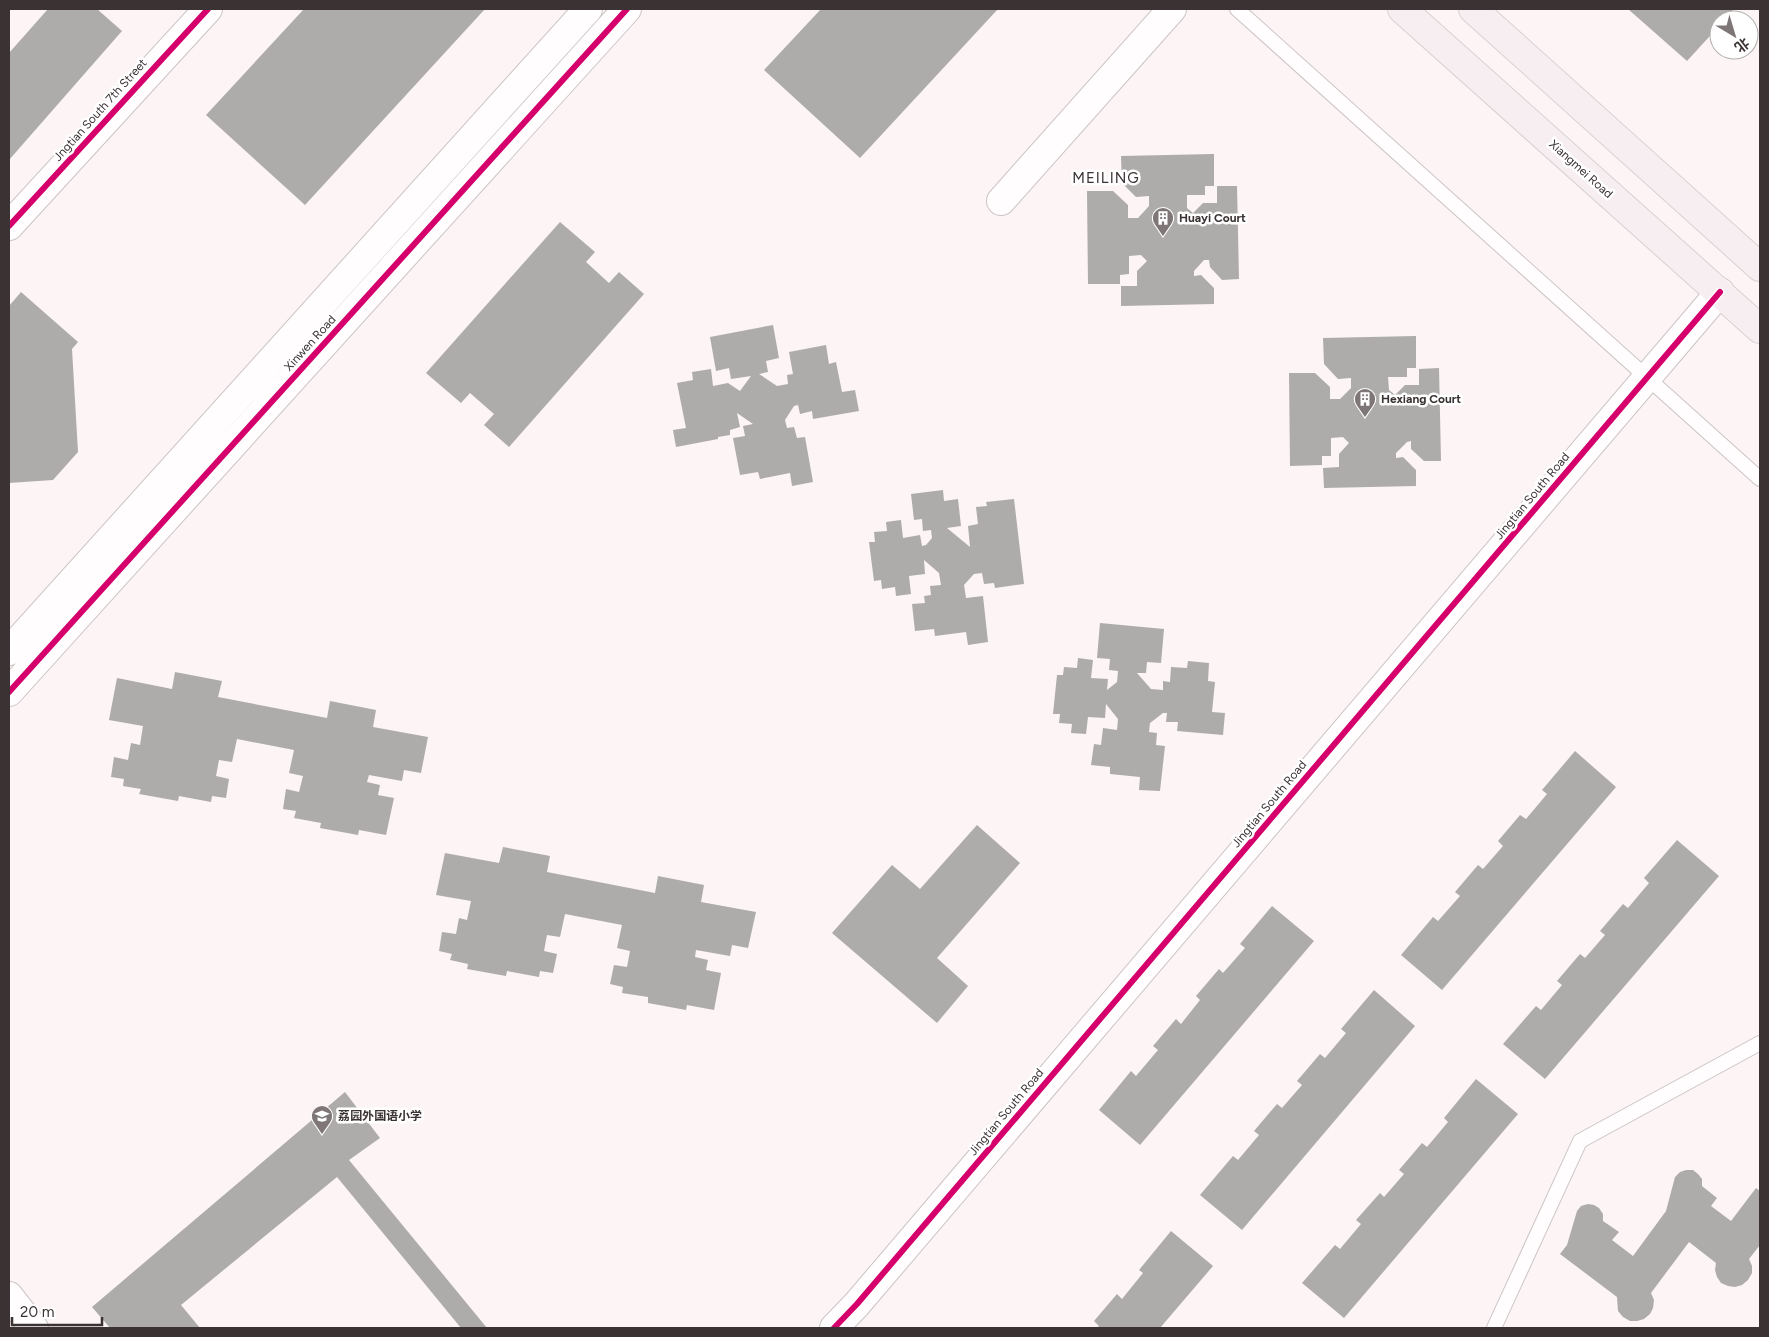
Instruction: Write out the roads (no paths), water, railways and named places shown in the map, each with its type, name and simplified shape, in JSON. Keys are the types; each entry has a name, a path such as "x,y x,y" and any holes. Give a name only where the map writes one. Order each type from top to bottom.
{"main road":[{"name":"Xiangmei Road","path":"1402,9 1760,328"},
{"path":"1473,9 1758,261"}],"street":[{"name":"Jngtian South 7th Street","path":"9,226 208,9"},
{"name":"Xinwen Road","path":"9,651 588,9"},
{"name":"Xinwen Road","path":"13,679 627,9"},
{"path":"1001,201 1172,9"},
{"name":"Jingtian South Road","path":"834,1328 883,1274 1720,292"},
{"path":"9,1296 34,1328"}],"lane":[{"path":"1237,9 1760,479"},
{"path":"1494,1328 1580,1141 1760,1043"}],"place":[{"name":"Huayi Court","path":"1163,237"},
{"name":"Hexiang Court","path":"1365,418"},
{"name":"荔园外国语小学","path":"322,1135"}],"district":[{"name":"MEILING","path":"1106,178"}]}
